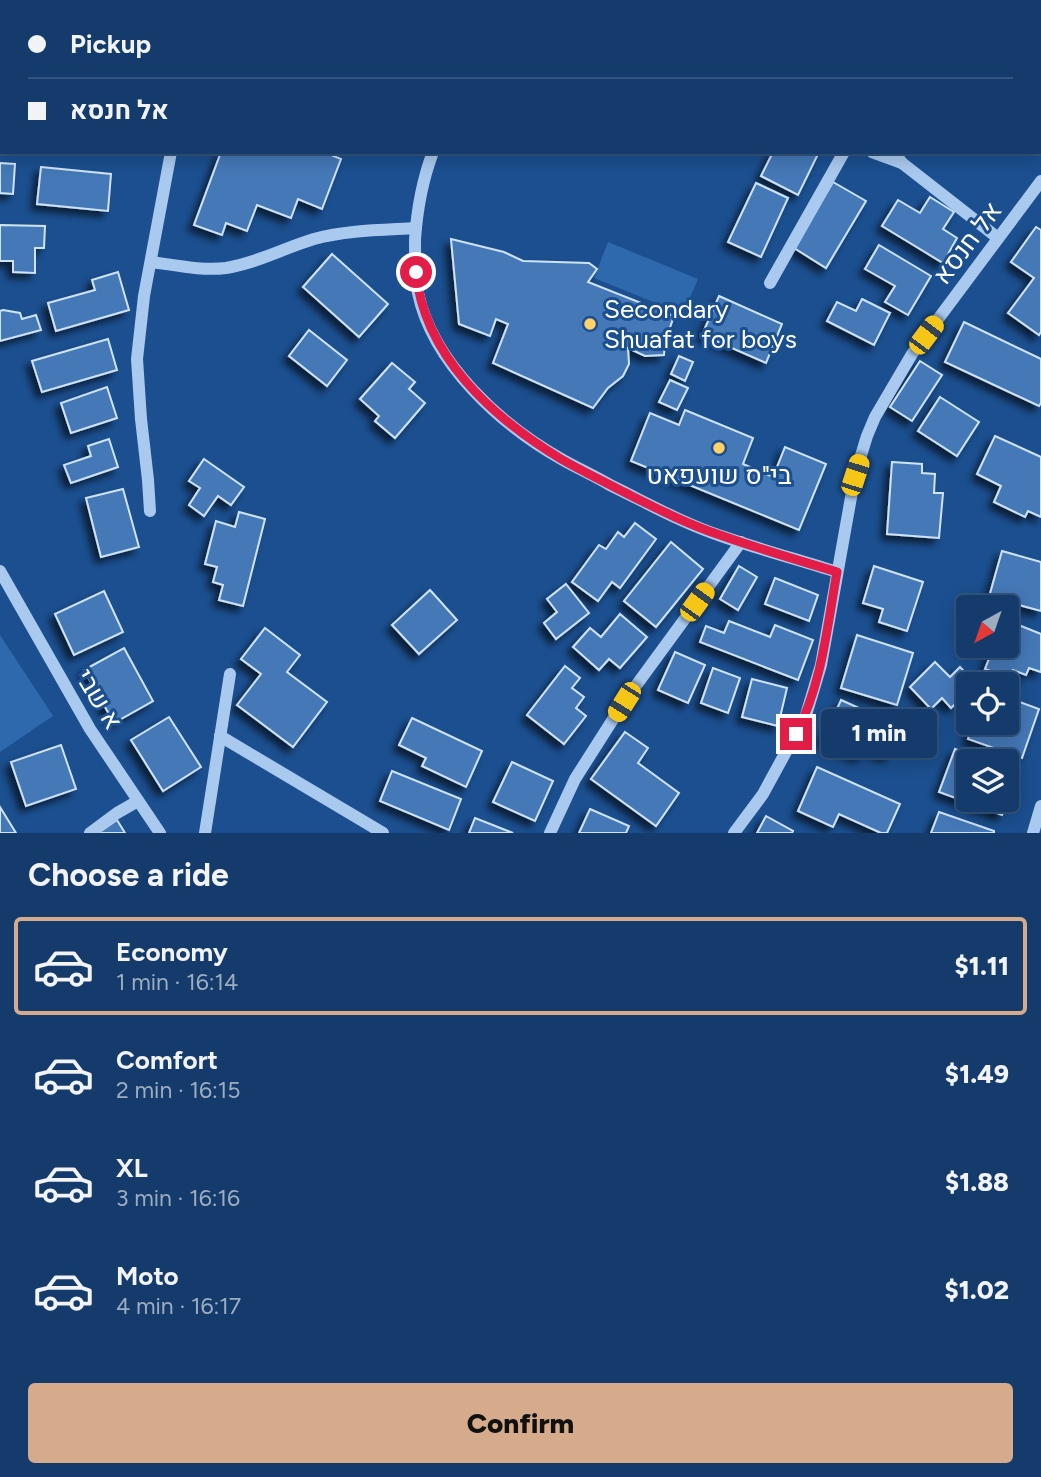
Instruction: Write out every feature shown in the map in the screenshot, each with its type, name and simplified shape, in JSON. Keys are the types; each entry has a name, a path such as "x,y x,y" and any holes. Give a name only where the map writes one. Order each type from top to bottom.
{"street":[{"path":"150,511 137,359 144,296 171,154"},
{"path":"432,154 424,175 416,215 418,293 432,332 458,373 493,410 561,459 671,516 741,542 837,572"},
{"path":"770,284 843,154"},
{"path":"881,154 898,158 998,239"},
{"name":"אל חנסא","path":"734,833 763,794 806,715 821,665 855,475 875,417 912,354 1041,181"},
{"path":"151,262 194,268 223,268 243,264 315,239 351,232 416,228"},
{"path":"550,833 575,779 624,702 741,542"},
{"name":"א שבי","path":"0,571 90,729 160,833"},
{"path":"205,833 230,674"},
{"path":"220,736 383,833"},
{"path":"90,833 138,801"},
{"path":"1033,833 1041,806"}],"shaded area":[{"path":"608,242 698,279 683,314 594,278"},
{"path":"0,635 53,716 0,752"}],"building":[{"path":"220,154 329,154 341,159 322,209 298,199 291,218 257,205 247,231 226,223 222,235 194,225"},
{"path":"772,154 818,154 798,195 761,176"},
{"path":"0,163 15,164 13,194 0,193"},
{"path":"41,167 111,174 108,211 37,204"},
{"path":"833,182 866,201 826,268 794,248"},
{"path":"756,183 788,198 761,257 728,242"},
{"path":"930,197 954,212 943,229 957,238 943,263 882,226 898,200 920,213"},
{"path":"0,225 45,226 44,248 35,248 35,273 13,272 13,261 0,261"},
{"path":"1036,227 1041,230 1039,335 1008,313 1034,278 1011,262"},
{"name":"Secondary Shuafat for boys","path":"451,239 504,252 523,261 589,263 597,269 588,282 674,316 665,342 664,355 645,356 628,348 629,364 623,376 608,388 593,408 493,363 508,324 496,319 490,336 459,324"},
{"path":"879,245 931,276 908,315 885,302 895,286 865,269"},
{"path":"332,254 388,304 359,337 303,287"},
{"path":"118,272 129,310 56,331 48,303 95,290 92,280"},
{"path":"719,296 782,324 766,363 702,335"},
{"path":"862,299 890,313 874,345 827,321 837,302 856,311"},
{"path":"0,311 20,313 22,319 36,315 41,330 0,341"},
{"path":"964,322 1041,359 1039,406 945,362"},
{"path":"309,330 347,360 327,386 289,356"},
{"path":"108,339 117,370 42,392 32,361"},
{"path":"679,356 693,362 685,381 671,374"},
{"path":"920,361 942,375 912,421 890,407"},
{"path":"392,363 415,382 409,389 425,403 395,438 375,421 379,416 360,399"},
{"path":"670,380 688,388 677,410 659,402"},
{"path":"107,387 117,418 71,433 61,403"},
{"path":"940,397 979,422 957,456 918,431"},
{"path":"685,410 753,438 743,464 773,477 785,447 826,464 799,530 631,461 650,413 679,425"},
{"path":"995,436 1041,457 1041,517 1028,511 1025,517 994,502 1001,486 977,474"},
{"path":"109,439 118,467 71,483 64,465 91,456 88,446"},
{"path":"204,459 244,487 231,505 218,496 204,516 189,505 200,488 189,481"},
{"path":"892,462 922,464 922,473 935,474 934,493 943,493 939,538 887,534"},
{"path":"123,489 139,547 101,557 86,498"},
{"path":"239,512 265,519 243,606 219,600 223,585 213,582 217,567 205,564 216,521 235,527"},
{"path":"635,523 656,539 620,588 612,582 598,601 572,582 599,545 606,549 618,532 624,537"},
{"path":"671,542 703,569 656,627 624,601"},
{"path":"1002,551 1041,562 1041,611 1019,605 1019,595 990,595"},
{"path":"739,566 757,577 738,610 720,599"},
{"path":"874,566 923,582 907,631 879,622 883,609 863,603"},
{"path":"775,578 818,595 809,621 765,604"},
{"path":"566,584 589,613 556,639 544,623 557,612 547,599"},
{"path":"430,590 457,620 419,654 392,625"},
{"path":"104,591 123,632 74,655 55,614"},
{"path":"620,614 647,637 620,668 609,659 599,670 573,647 590,628 601,637"},
{"path":"729,621 770,637 775,625 813,640 798,680 700,642 706,626 724,633"},
{"path":"1019,625 1041,634 1041,672 1029,668 1026,675 1013,670 993,672 985,669 989,658 1019,658"},
{"path":"265,628 300,655 287,672 327,702 293,747 237,705 261,674 241,659"},
{"path":"857,635 913,653 897,705 841,688"},
{"path":"124,648 153,701 114,723 84,670"},
{"path":"675,652 705,665 688,703 658,690"},
{"path":"935,662 950,677 960,667 965,672 956,672 956,703 951,708 942,698 931,709 910,687"},
{"path":"565,666 580,678 572,688 584,697 576,708 586,716 564,744 527,715"},
{"path":"713,668 740,678 728,713 701,703"},
{"path":"752,679 787,688 778,726 742,717"},
{"path":"841,700 901,727 888,757 865,747 860,757 823,740"},
{"path":"1019,702 1039,709 1022,758 1019,757 1019,749 996,749 968,739 970,735 1019,735"},
{"path":"169,717 201,767 163,791 131,740"},
{"path":"412,718 482,751 466,787 422,766 426,758 399,745"},
{"path":"625,732 648,748 638,763 679,793 656,826 591,779"},
{"path":"61,745 76,789 26,806 11,762"},
{"path":"955,749 956,749 956,798 939,792"},
{"path":"512,762 553,781 535,821 493,802"},
{"path":"817,767 900,804 887,833 881,833 839,814 833,827 798,811"},
{"path":"392,771 461,799 449,830 380,801"},
{"path":"0,807 16,833 0,833"},
{"path":"590,809 629,826 626,833 579,833"},
{"path":"939,812 994,831 994,833 931,833"},
{"path":"766,816 793,831 792,833 757,833"},
{"path":"475,818 513,833 469,833"},
{"path":"117,820 125,833 98,833"}],"place":[{"name":"Secondary Shuafat for boys","path":"590,324"},
{"name":"בי\"ס שועפאט","path":"719,448"}],"route":[{"path":"416,272 418,293 432,332 458,373 493,410 514,427 561,459 671,516 720,535 837,572 821,665 806,715 796,734"}]}
